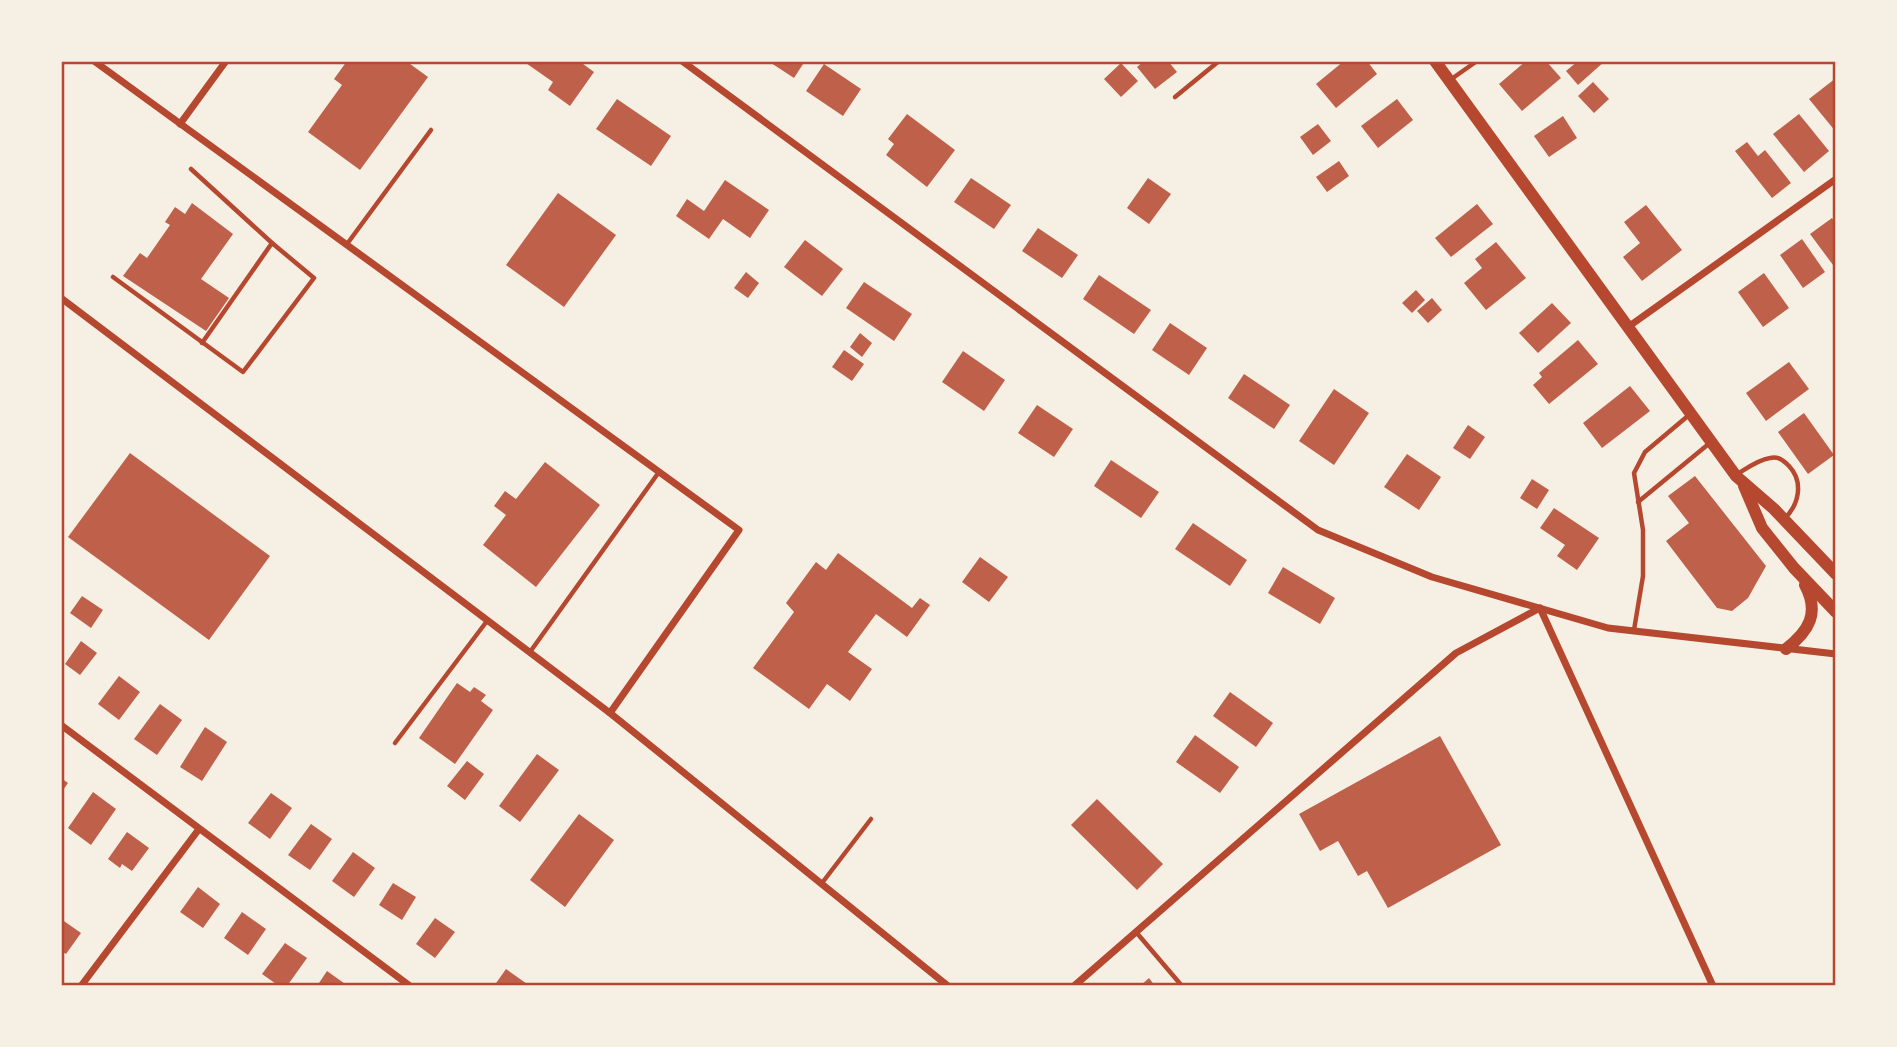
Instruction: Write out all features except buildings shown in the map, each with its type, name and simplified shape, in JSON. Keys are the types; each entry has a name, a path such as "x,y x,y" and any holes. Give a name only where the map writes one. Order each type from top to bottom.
{"main road":[{"path":"1435,61 1739,479 1762,528 1800,575 1836,612"},
{"path":"1739,479 1836,573"},
{"path":"1786,649 1806,630 1811,618 1812,598 1800,575"}],"street":[{"path":"94,61 739,530 610,713"},
{"path":"180,124 226,61"},
{"path":"682,61 1318,530 1432,577 1608,628 1836,654"},
{"path":"1628,327 1836,179"},
{"path":"61,298 610,713 948,986"},
{"path":"1074,986 1457,653 1540,608"},
{"path":"1540,608 1713,986"},
{"path":"61,725 411,986"},
{"path":"81,986 199,830"}],"lane":[{"path":"1175,97 1219,61"},
{"path":"1450,81 1477,61"},
{"path":"346,245 431,130"},
{"path":"113,277 243,372 314,278 191,169"},
{"path":"202,343 272,243"},
{"path":"1634,631 1643,576 1643,530 1634,473 1646,452 1691,413"},
{"path":"1638,502 1712,442"},
{"path":"1739,479 1758,462 1772,457 1782,459 1793,471 1798,482 1797,499 1790,513 1783,519"},
{"path":"530,652 659,472"},
{"path":"394,743 487,620"},
{"path":"822,884 871,819"},
{"path":"1136,932 1182,986"}]}
